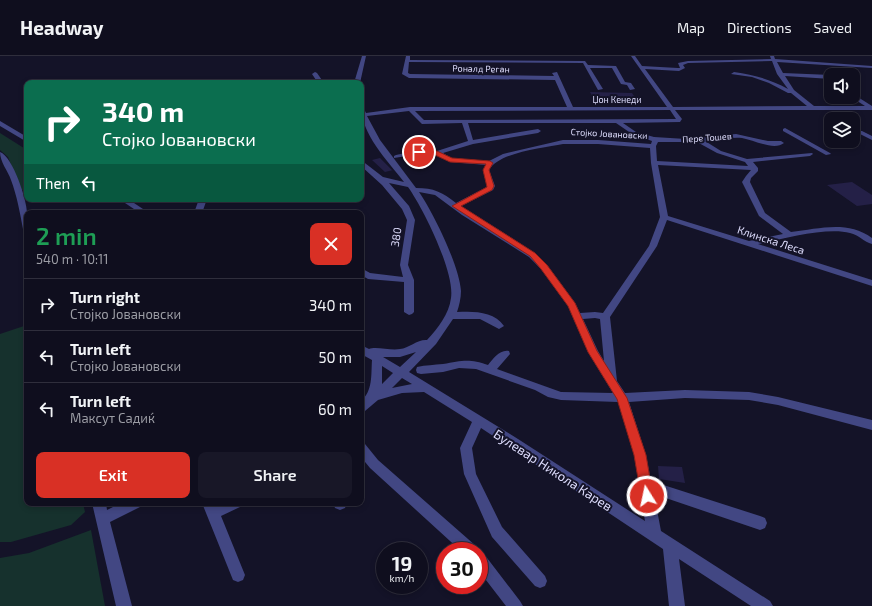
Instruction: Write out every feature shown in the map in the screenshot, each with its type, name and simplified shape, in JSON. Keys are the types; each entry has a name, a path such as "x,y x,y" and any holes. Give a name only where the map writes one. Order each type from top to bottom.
{"street":[{"path":"358,80 364,56"},
{"path":"548,56 556,78 571,109"},
{"path":"410,109 422,122 678,121 679,119 633,56"},
{"path":"407,58 585,62 614,67 623,83 629,84 632,89"},
{"name":"Роналд Реган","path":"407,58 406,75 556,78"},
{"path":"642,67 680,70 683,68 680,64 688,62 772,58 842,62"},
{"path":"772,58 781,67 780,74 792,92 813,108"},
{"path":"810,58 872,67"},
{"path":"585,62 600,88"},
{"path":"817,70 824,72"},
{"path":"315,74 319,80"},
{"path":"734,74 753,76 771,82 792,92"},
{"path":"780,74 824,74"},
{"path":"860,100 872,108"},
{"path":"364,105 370,108 392,111"},
{"name":"Џон Кенеди","path":"364,112 410,109 872,108"},
{"path":"369,128 373,118 392,111"},
{"path":"364,117 369,128 389,158 412,187 440,240 456,285 456,299 450,316 437,336 401,373 364,406"},
{"path":"465,121 469,139 472,142"},
{"path":"613,383 607,345 605,317 653,246 664,217 654,163 655,143 629,131 618,121"},
{"path":"2,125 24,138"},
{"path":"785,130 828,154"},
{"path":"396,157 419,152 437,153 472,142 538,132"},
{"path":"872,134 860,132 872,138"},
{"name":"Пере Тошев","path":"655,143 738,136 760,142 781,142"},
{"path":"698,140 719,152 747,161 755,168"},
{"name":"Стојко Јовановски","path":"490,163 505,155 563,142 655,143"},
{"path":"437,153 450,160 490,163 486,170 491,186 490,188 456,206"},
{"path":"0,154 5,159 24,196"},
{"path":"747,161 810,154"},
{"path":"654,163 755,168"},
{"name":"380","path":"364,165 381,179 406,208 411,220 404,265 409,280 409,312"},
{"path":"755,168 755,171 747,180 747,186 762,214 789,235"},
{"path":"381,179 438,193 532,255 557,284 572,305 593,352 622,398 640,455 655,536"},
{"path":"128,202 140,210"},
{"name":"Клинска Леса","path":"664,217 872,283"},
{"path":"746,244 789,235 846,230 859,233 872,242"},
{"path":"364,273 368,276 409,280"},
{"path":"450,316 477,314 486,316 499,326"},
{"path":"576,316 595,315 605,317"},
{"path":"364,349 387,355 409,352 437,336"},
{"name":"Булевар Никола Карев","path":"364,350 478,421 765,606"},
{"path":"422,352 420,363 421,370 431,391"},
{"path":"489,370 505,354"},
{"path":"373,398 376,386 377,358"},
{"path":"421,370 459,364 477,365 561,396 622,398 685,394 749,396 778,401 824,414 872,425"},
{"path":"373,398 402,389 431,391"},
{"path":"478,421 466,448 470,474 497,532 540,581"},
{"path":"364,452 374,464 461,542"},
{"path":"645,485 760,523"},
{"path":"100,506 124,606"},
{"path":"103,519 129,506"},
{"path":"211,508 238,575"},
{"path":"670,546 677,606"},
{"path":"488,571 515,606"}],"green space":[{"path":"0,133 24,148 24,190 21,190 8,157 0,150"},
{"path":"24,326 24,506 84,506 85,512 71,525 11,542 0,542 0,334"},
{"path":"91,530 105,606 0,606 0,558 29,553"}],"building":[{"path":"590,92 632,93 638,102 595,101"},
{"path":"380,158 393,170 385,172 372,160"},
{"path":"852,182 872,195 872,204 857,206 827,185"},
{"path":"658,466 682,467 685,483 659,479"}],"route":[{"path":"419,152 437,153 450,160 490,163 486,170 491,186 490,188 456,206 532,255 544,267 572,305 593,352 622,398 640,455 647,496"}]}
